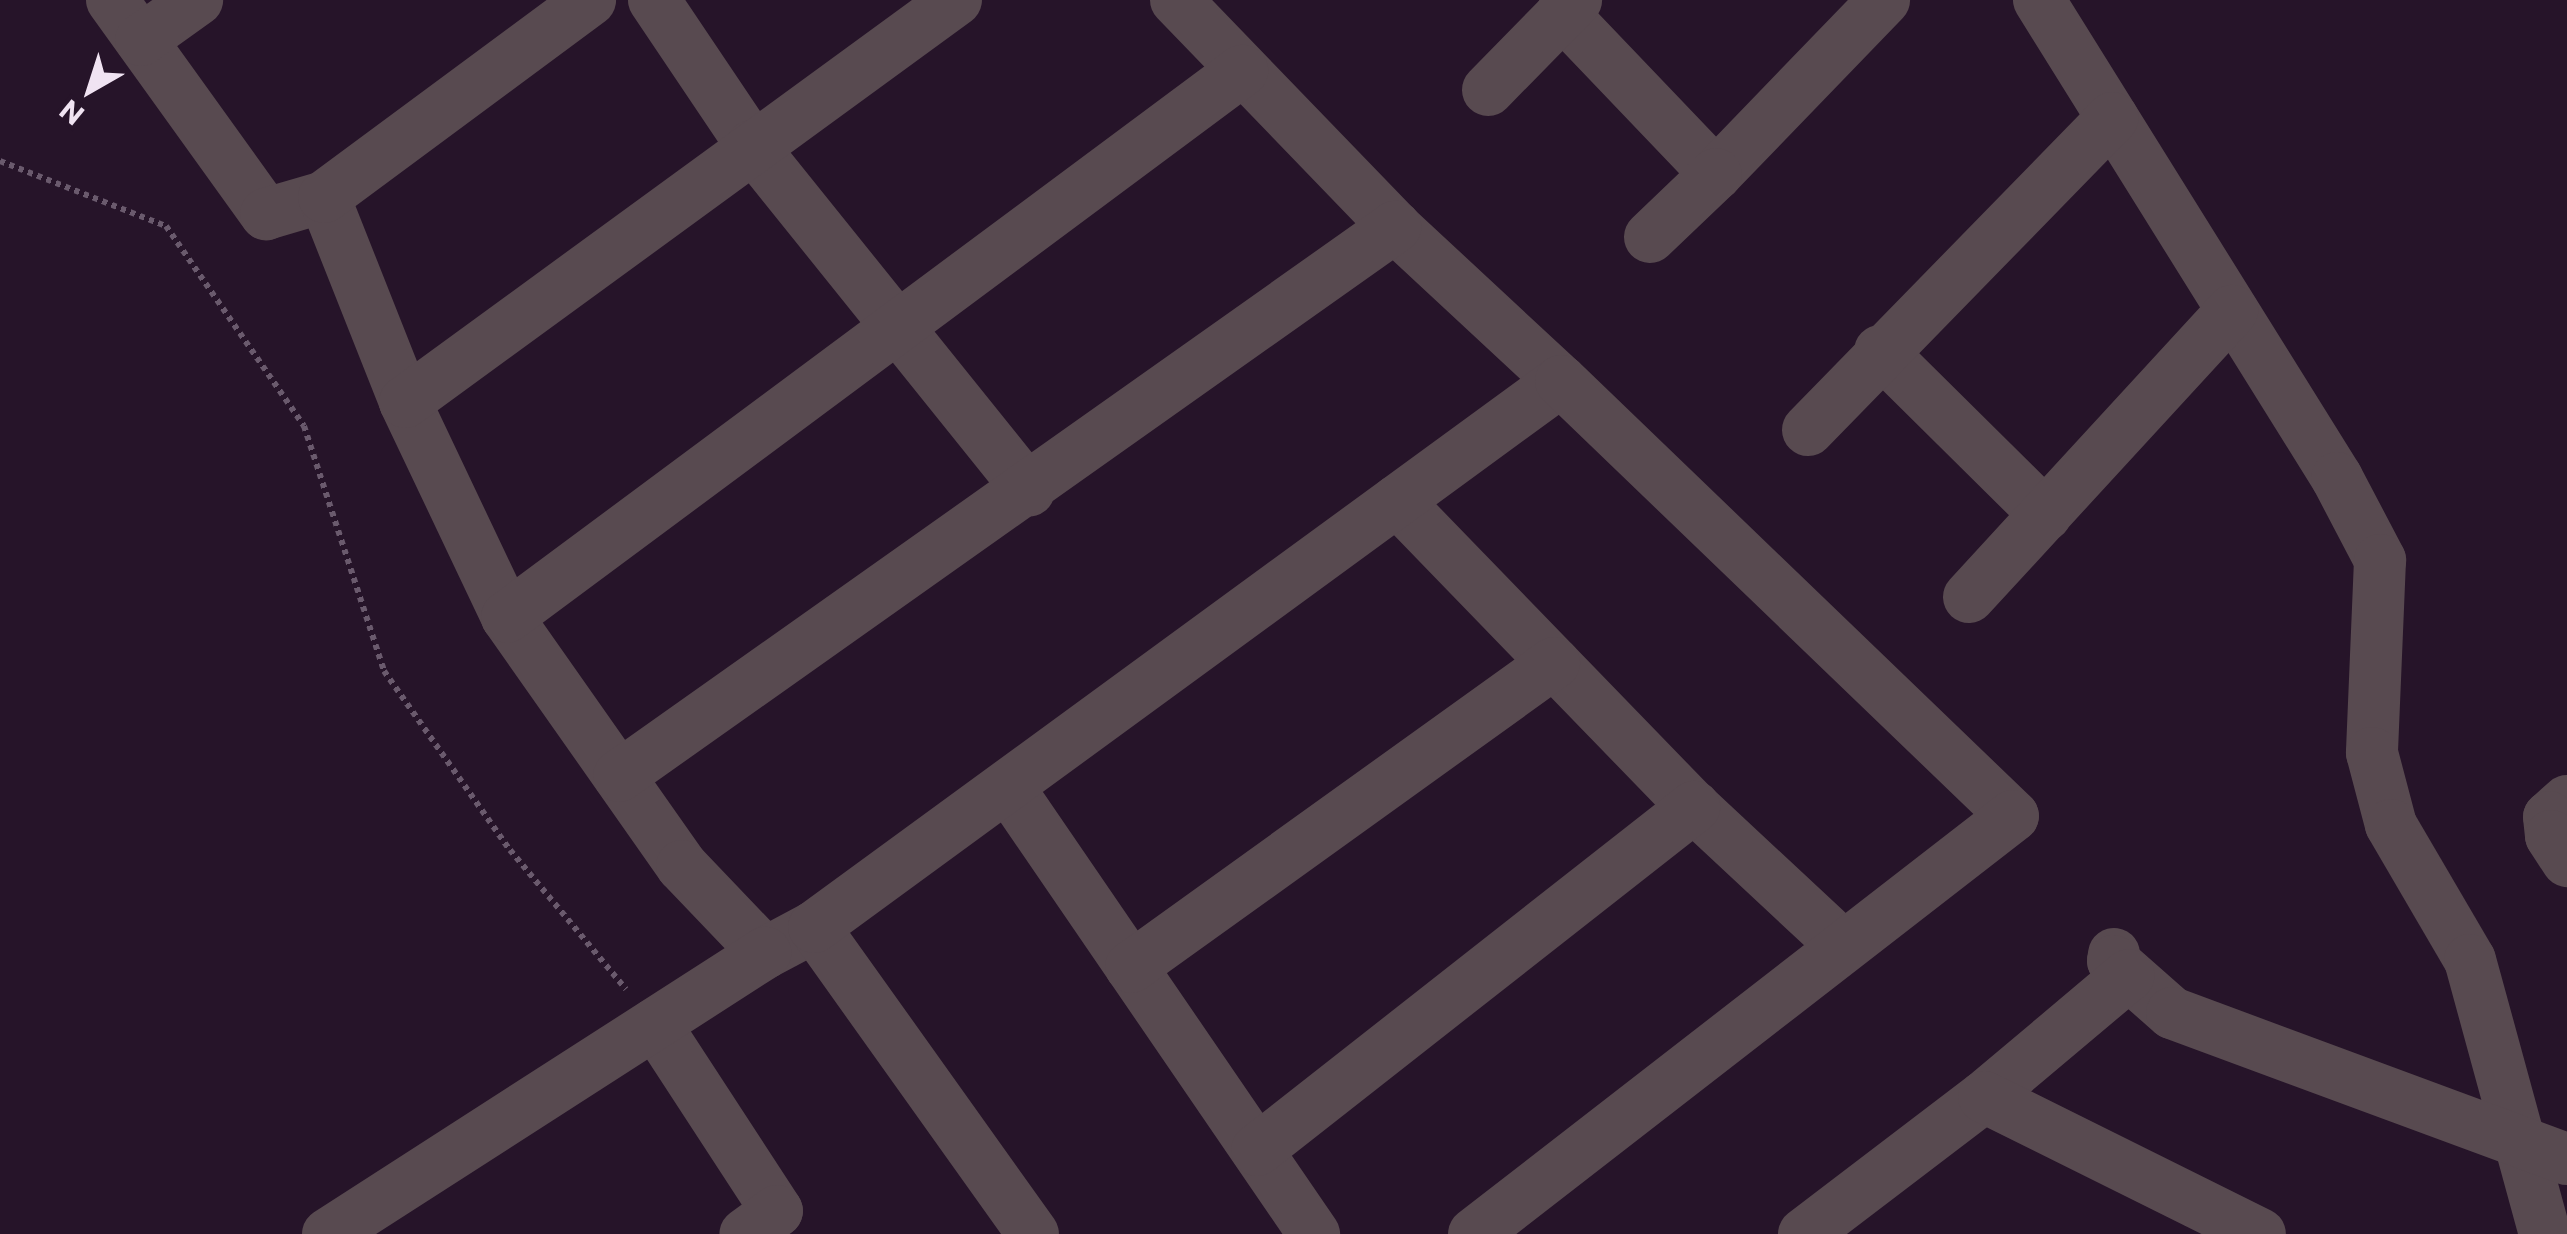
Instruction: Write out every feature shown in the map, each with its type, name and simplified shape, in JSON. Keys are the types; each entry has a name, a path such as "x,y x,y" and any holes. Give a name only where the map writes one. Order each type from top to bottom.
{"street":[{"path":"198,0 127,20 266,214 324,197 590,0"},
{"path":"654,0 752,146 892,326 1029,490"},
{"path":"405,402 956,0"},
{"path":"1176,0 1395,227 1561,381 2013,816 1841,944 1474,1234"},
{"path":"1650,237 1884,0"},
{"path":"2038,0 2232,311 2380,560 2372,753 2390,825 2470,960 2516,1141 2545,1234"},
{"path":"1488,90 1569,7 1716,174"},
{"path":"507,617 892,326 1242,72"},
{"path":"1808,430 1880,351 2112,118"},
{"path":"324,197 405,402 507,617 682,866 765,953"},
{"path":"620,776 1029,490 1395,227"},
{"path":"1970,597 2232,311"},
{"path":"1880,351 2046,516"},
{"path":"328,1234 765,953 814,927 1561,381"},
{"path":"1397,501 1694,807 1841,944"},
{"path":"1130,966 1554,663"},
{"path":"1008,786 1314,1234"},
{"path":"2567,802 2549,817 2551,836 2567,861"},
{"path":"1257,1150 1694,807"},
{"path":"814,927 1033,1234"},
{"path":"1804,1234 1984,1097 2122,964 2172,1013 2567,1159"},
{"path":"655,1024 777,1211 745,1234"},
{"path":"1984,1097 2260,1234"}],"path":[{"path":"0,161 166,226 304,426 384,671 510,850 655,1024"}]}
